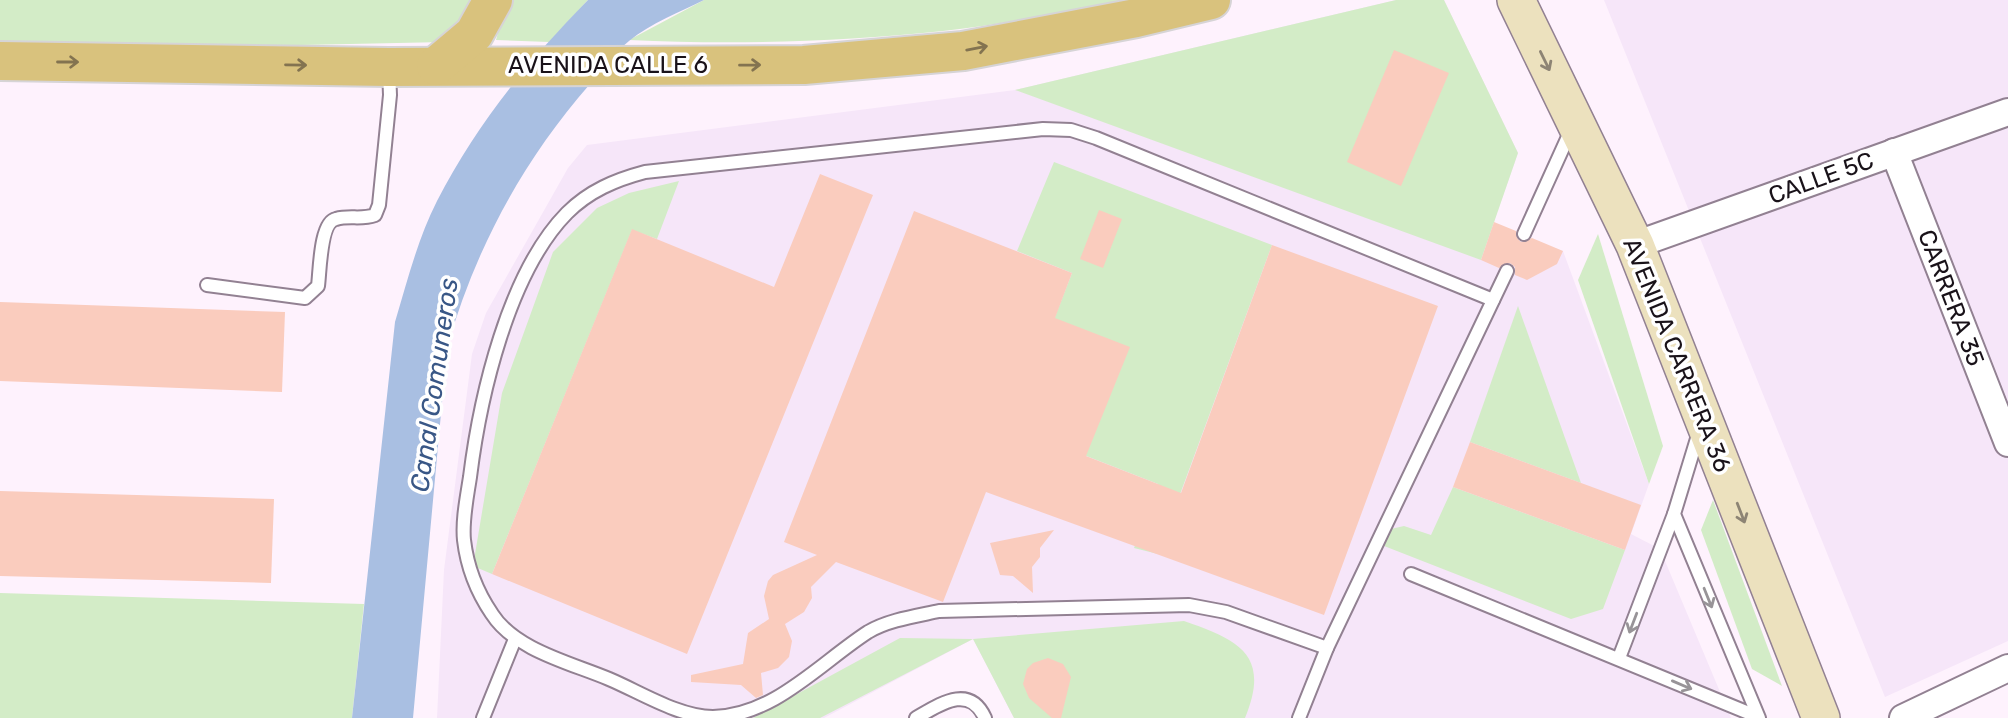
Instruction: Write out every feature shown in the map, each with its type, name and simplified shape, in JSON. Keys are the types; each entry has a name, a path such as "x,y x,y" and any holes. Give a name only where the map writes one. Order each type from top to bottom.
{"main road":[{"path":"454,66 493,0"},
{"name":"AVENIDA CALLE 6","path":"0,61 389,67 804,65 963,51 1136,18 1211,0"},
{"name":"AVENIDA CARRERA 36","path":"1516,0 1635,245 1821,718"}],"street":[{"name":"CALLE 5C","path":"1635,245 2008,112"},
{"name":"CARRERA 35","path":"1894,152 2008,443"},
{"path":"1903,718 2008,668"}],"lane":[{"path":"208,285 305,298 313,293 318,286 325,230 330,221 338,218 363,219 375,215 379,205 390,94 389,67"},
{"path":"1524,234 1575,121"},
{"path":"1327,649 1226,612 1189,605 939,611 906,618 871,631 781,695 744,712 712,717 679,709 515,639 493,616 477,588 464,539 479,415 512,308 546,238 575,206 592,193 617,180 659,171 1042,130 1071,130 1096,138 1493,300"},
{"path":"1299,718 1327,649 1507,271"},
{"path":"1619,658 1674,513 1703,418"},
{"path":"1674,513 1758,717"},
{"path":"1411,574 1758,717"},
{"path":"483,718 515,639"},
{"path":"916,718 953,698 968,700 980,708 985,718"}],"shaded area":[{"path":"1396,0 1444,0 1518,153 1492,227 1563,251 1649,484 1631,534 1660,549 1731,718 1014,718 973,639 824,718 437,718 444,570 472,354 486,313 568,168 587,145 1015,90"},
{"path":"1604,0 2008,0 2008,641 1885,697"}],"green space":[{"path":"0,0 481,0 445,42 200,47 0,42"},
{"path":"507,0 588,0 549,42 496,40"},
{"path":"704,0 1126,0 989,25 904,35 747,42 629,40"},
{"path":"1396,0 1444,0 1518,153 1481,260 1015,90"},
{"path":"1054,162 1272,245 1158,554 1134,548 1158,484 1012,427 1072,273 1017,251"},
{"path":"679,181 657,239 632,230 492,574 473,566 502,393 553,252 597,208 629,193"},
{"path":"1598,234 1663,446 1649,484 1578,280"},
{"path":"1518,306 1581,483 1470,442"},
{"path":"1453,487 1625,550 1603,609 1571,619 1379,544 1382,531 1404,526 1431,535"},
{"path":"1713,500 1782,686 1752,669 1701,530"},
{"path":"0,593 364,604 352,718 0,718"},
{"path":"1184,621 1220,635 1245,653 1252,665 1252,697 1245,718 1014,718 973,639"},
{"path":"900,638 973,639 820,718 753,718"}],"water":[{"name":"Canal Comuneros","path":"588,0 704,0 647,29 629,41 614,56 543,144 522,176 487,242 458,311 447,348 413,718 352,718 395,322 413,260 437,201 486,120 524,70"}],"building":[{"path":"1394,50 1449,73 1401,186 1347,162"},
{"path":"820,174 873,195 687,654 492,574 632,229 774,287"},
{"path":"1099,210 1122,219 1103,268 1080,259"},
{"path":"914,211 1072,273 1055,318 1130,347 1086,456 1181,493 1272,245 1438,306 1324,615 986,492 943,602 836,562 811,587 812,598 804,612 785,624 792,641 789,657 778,668 761,673 763,695 756,698 741,685 691,682 691,675 743,664 748,633 769,619 764,596 768,581 773,575 817,555 784,542"},
{"path":"1494,222 1516,231 1521,242 1532,238 1563,251 1557,264 1527,280 1515,275 1515,267 1510,263 1499,268 1481,260"},
{"path":"0,302 285,312 282,392 0,381"},
{"path":"1470,442 1641,505 1625,550 1453,487"},
{"path":"0,491 274,499 271,583 0,576"},
{"path":"1054,530 1040,548 1040,557 1032,567 1033,593 1013,576 1000,575 990,543"},
{"path":"1048,658 1063,664 1071,677 1061,718 1052,718 1029,698 1023,684 1027,669 1033,663"}]}
